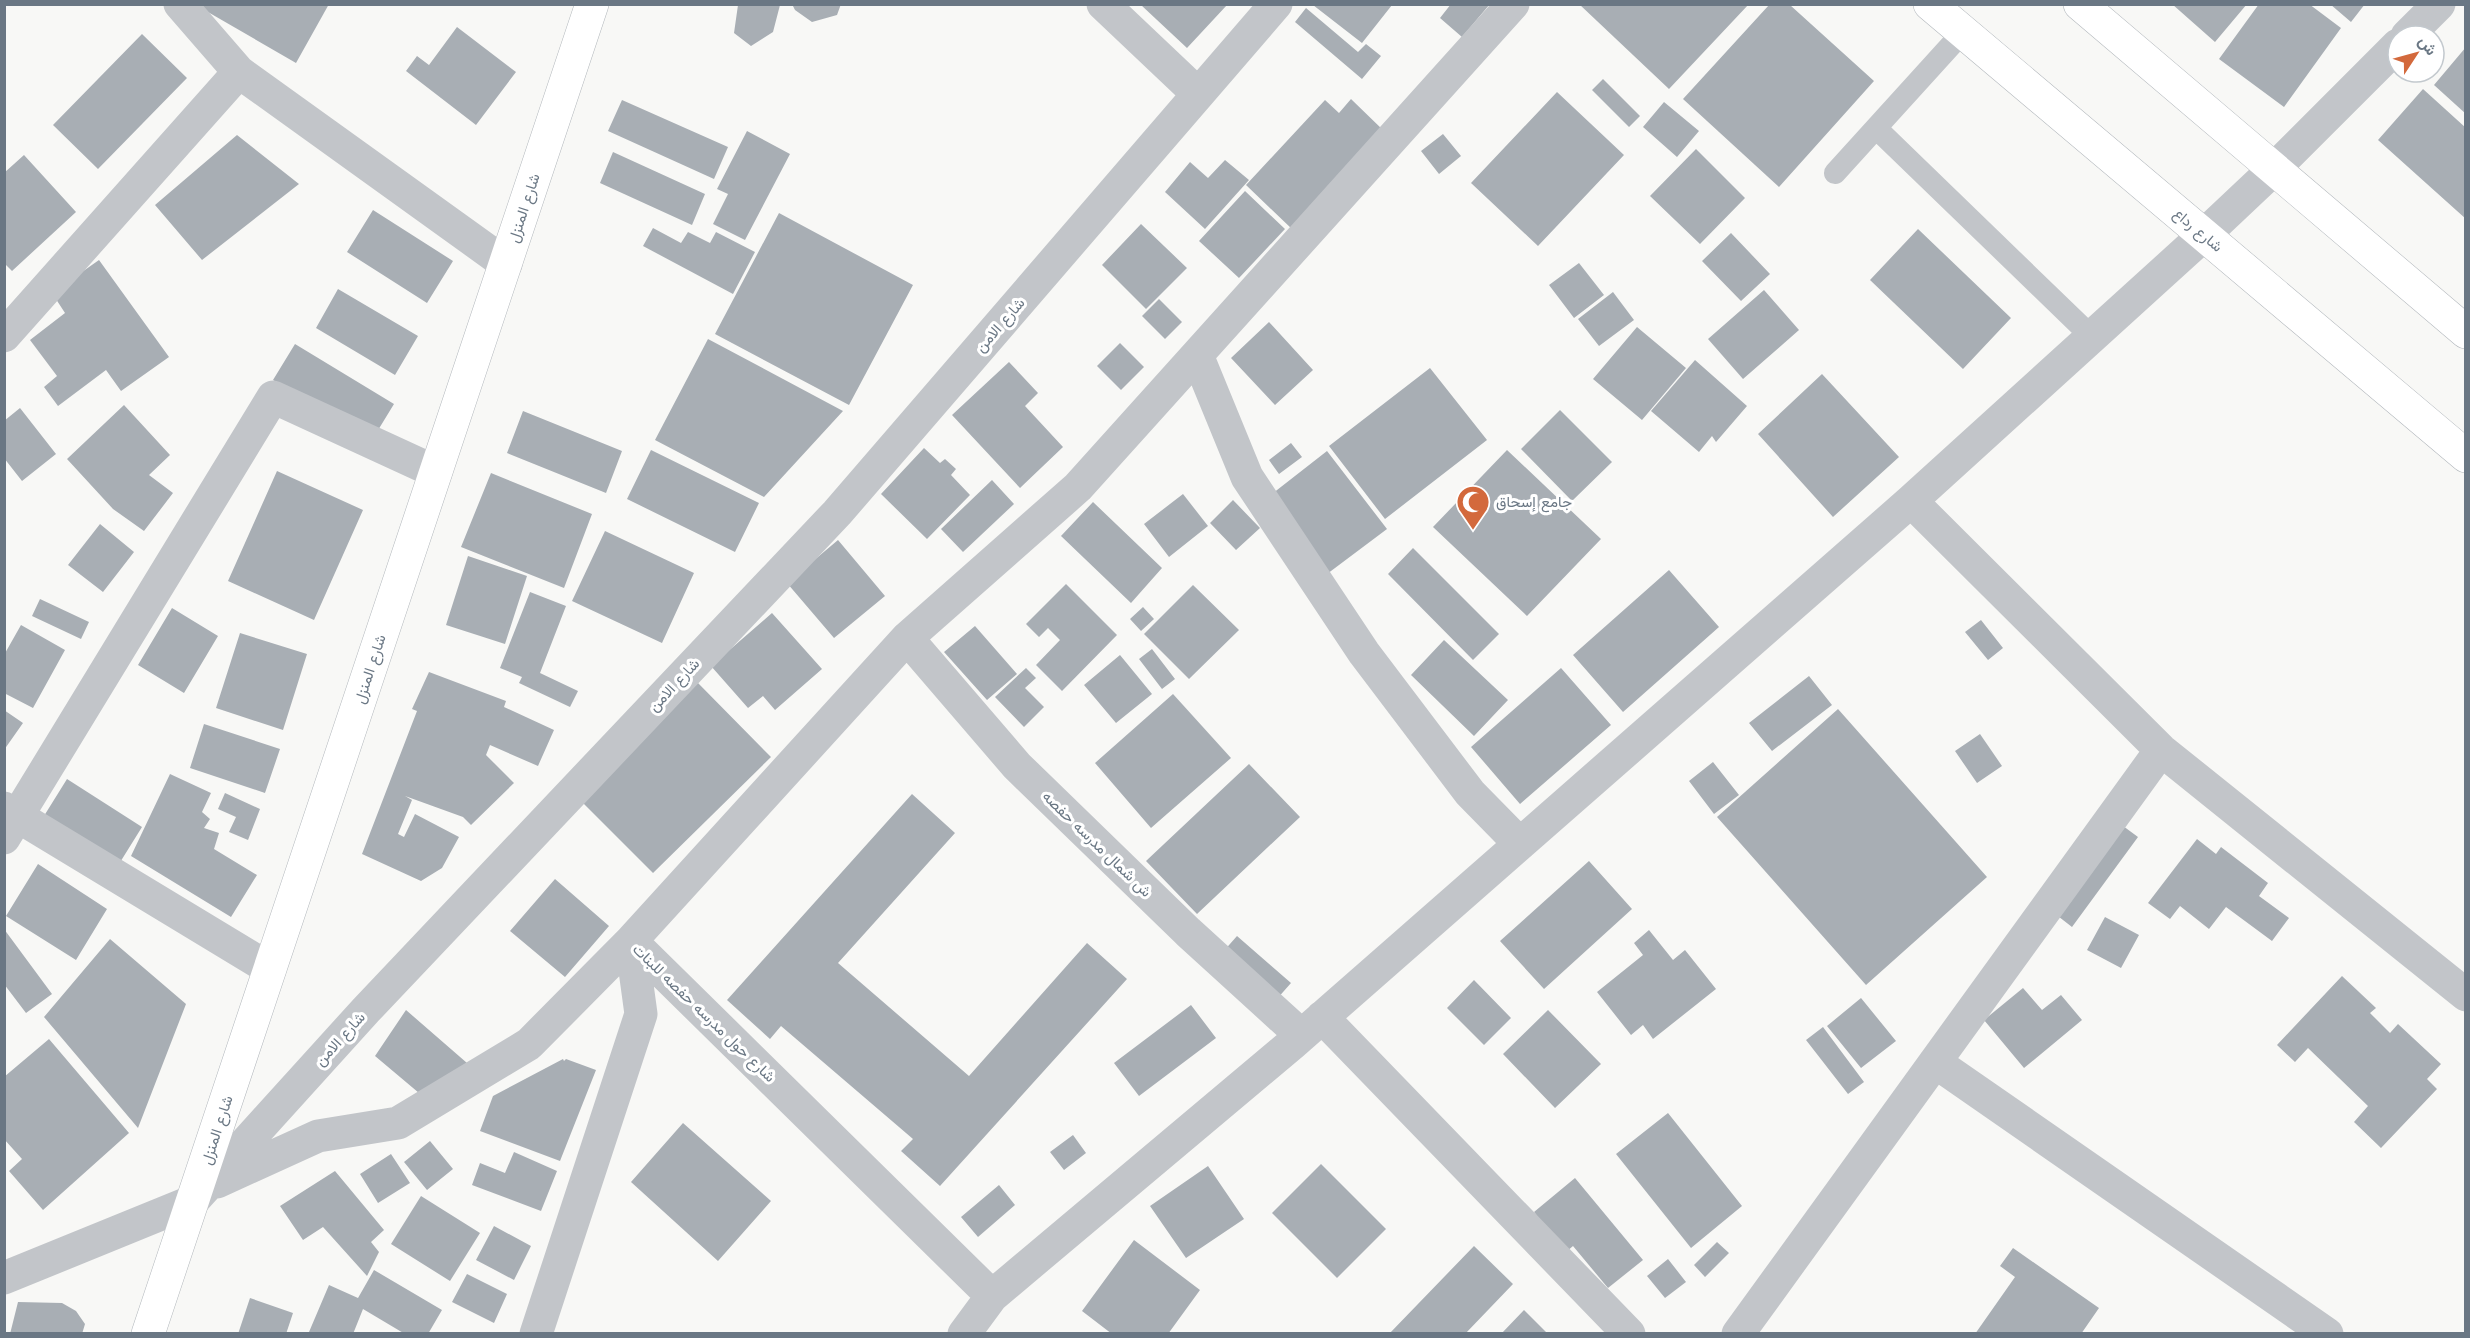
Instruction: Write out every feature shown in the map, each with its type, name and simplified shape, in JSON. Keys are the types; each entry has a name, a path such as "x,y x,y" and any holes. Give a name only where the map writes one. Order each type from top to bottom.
{"street":[{"path":"180,4 239,72 506,264"},
{"name":"شارع المنزل","path":"148,1334 199,1194 270,969 592,4"},
{"path":"1103,4 1198,94"},
{"name":"شارع الامن","path":"4,1278 199,1194 366,1010 837,513 1276,4"},
{"path":"199,1194 318,1136 398,1123 529,1044 630,941 907,638 1078,487 1513,4"},
{"name":"شارع رداع","path":"1930,4 2466,456"},
{"path":"2080,4 2466,332"},
{"path":"2419,24 2439,4"},
{"path":"964,1334 993,1296 1311,1026 1911,501 2204,235 2386,57"},
{"path":"4,336 239,72"},
{"path":"1197,355 1247,477 1364,652 1470,793 1520,844"},
{"path":"270,969 9,821 273,397 436,472"},
{"path":"1911,501 2161,750 2466,995"},
{"name":"ش شمال مدرسه حفصه","path":"907,638 1017,766 1188,932 1311,1026 1629,1334"},
{"path":"1738,1334 2161,750"},
{"name":"شارع حول مدرسه حفصه للبنات","path":"630,941 993,1296"},
{"name":"شارع حول مدرسه حفصه للبنات","path":"536,1334 641,1014 630,941"},
{"path":"1935,1062 2327,1334"}],"lane":[{"path":"1835,173 1963,32"},
{"path":"1876,128 2092,337"}],"building":[{"path":"194,4 329,4 296,63"},
{"path":"792,4 841,4 837,15 812,22 795,10"},
{"path":"1451,4 1490,4 1462,37 1440,18"},
{"path":"1579,4 1749,4 1669,89"},
{"path":"2172,4 2247,4 2215,42"},
{"path":"2259,4 2309,4 2341,28 2284,107 2219,59"},
{"path":"2330,4 2365,4 2351,22"},
{"path":"738,5 780,5 773,32 751,46 734,33"},
{"path":"1141,5 1227,5 1187,48"},
{"path":"1313,5 1392,5 1362,43"},
{"path":"1769,5 1790,5 1874,81 1779,187 1683,99"},
{"path":"1306,8 1358,52 1366,44 1381,56 1362,79 1295,22"},
{"path":"457,27 516,72 476,125 406,71 417,56 429,65"},
{"path":"142,34 187,78 98,169 53,125"},
{"path":"2466,47 2466,114 2434,85 2446,84 2446,71"},
{"path":"1603,79 1640,116 1629,127 1592,90"},
{"path":"2423,89 2466,128 2466,219 2378,140"},
{"path":"1557,92 1624,155 1538,246 1471,183"},
{"path":"1351,99 1385,132 1293,230 1246,185 1325,100 1339,113"},
{"path":"622,100 728,147 714,179 608,131"},
{"path":"1664,102 1699,131 1677,157 1643,127"},
{"path":"747,131 790,154 745,240 713,224 728,194 717,189"},
{"path":"1443,134 1461,156 1439,174 1421,151"},
{"path":"237,135 299,184 202,260 155,205"},
{"path":"1696,149 1745,198 1700,244 1650,196"},
{"path":"613,152 705,194 692,225 600,183"},
{"path":"24,155 76,212 12,271 4,263 4,173"},
{"path":"1225,160 1249,180 1205,229 1165,192 1190,162 1208,178"},
{"path":"1245,191 1285,229 1239,278 1199,241"},
{"path":"373,210 453,261 427,303 347,252"},
{"path":"779,213 913,285 849,405 715,334"},
{"path":"1141,224 1187,268 1146,309 1102,265"},
{"path":"653,228 681,243 688,232 710,243 716,232 755,252 733,294 643,246"},
{"path":"1918,229 2011,318 1963,369 1870,280"},
{"path":"1731,233 1770,274 1741,301 1702,261"},
{"path":"99,260 169,357 121,391 106,370 58,406 44,387 57,376 30,340 65,313 52,293"},
{"path":"1579,263 1604,295 1574,318 1549,285"},
{"path":"338,289 418,336 395,375 316,328"},
{"path":"1764,290 1799,330 1743,379 1708,339"},
{"path":"1613,292 1634,320 1599,346 1578,319"},
{"path":"1159,299 1182,322 1165,339 1142,316"},
{"path":"1269,322 1313,370 1275,405 1231,358"},
{"path":"1637,327 1686,368 1642,420 1593,379"},
{"path":"708,339 843,411 764,497 655,440"},
{"path":"1120,343 1144,367 1121,390 1097,366"},
{"path":"295,344 394,404 372,440 273,380"},
{"path":"1695,360 1747,406 1716,442 1712,436 1699,452 1651,411"},
{"path":"1009,362 1038,393 1025,406 1063,447 1020,488 952,415"},
{"path":"1430,368 1487,440 1385,519 1329,446"},
{"path":"1822,374 1899,457 1833,517 1758,434"},
{"path":"124,405 170,455 149,475 173,493 144,531 113,509 67,459"},
{"path":"20,408 56,454 22,481 4,458 4,421"},
{"path":"1560,410 1612,462 1572,501 1521,449"},
{"path":"523,411 622,451 606,493 507,453"},
{"path":"1291,443 1302,457 1279,474 1269,460"},
{"path":"924,448 940,463 945,459 956,469 951,475 970,495 927,539 881,494"},
{"path":"651,450 759,503 735,552 627,499"},
{"path":"1507,450 1601,539 1527,616 1433,527"},
{"path":"1327,451 1387,529 1327,574 1268,497"},
{"path":"277,471 363,510 314,620 228,581"},
{"path":"491,473 592,514 564,588 461,547"},
{"path":"992,480 1014,504 963,552 941,529"},
{"path":"1183,494 1208,526 1169,557 1144,524"},
{"path":"1233,500 1260,528 1236,550 1210,523"},
{"path":"1093,502 1162,568 1131,603 1061,536"},
{"path":"100,524 134,552 103,592 68,565"},
{"path":"605,531 694,573 662,643 572,601"},
{"path":"838,540 885,596 834,638 787,583"},
{"path":"1413,548 1499,634 1473,660 1388,574"},
{"path":"468,556 527,576 505,644 446,625"},
{"path":"1669,570 1719,627 1623,712 1573,655"},
{"path":"1066,584 1117,635 1062,691 1036,665 1060,640 1048,628 1039,637 1026,624"},
{"path":"1193,585 1239,630 1189,679 1144,634"},
{"path":"530,592 566,606 540,673 578,691 570,707 519,683 522,677 500,668"},
{"path":"40,599 89,622 81,639 32,616"},
{"path":"1143,607 1154,619 1141,631 1130,619"},
{"path":"172,608 218,636 184,693 138,665"},
{"path":"772,613 822,669 775,710 763,696 748,708 711,666"},
{"path":"1981,620 2003,648 1988,660 1965,632"},
{"path":"21,625 65,650 33,708 4,693 4,655"},
{"path":"975,626 1017,674 987,700 944,652"},
{"path":"240,633 307,654 283,730 216,708"},
{"path":"1444,640 1508,700 1474,736 1411,675"},
{"path":"1152,649 1175,679 1162,689 1139,659"},
{"path":"1120,655 1152,694 1116,723 1084,685"},
{"path":"1026,668 1036,678 1025,688 1044,707 1024,727 995,697"},
{"path":"1561,668 1611,725 1520,804 1471,747"},
{"path":"429,672 506,701 504,707 554,730 538,766 490,745 486,755 514,783 471,825 463,817 405,796 412,800 398,834 404,837 415,814 459,837 442,868 421,881 362,854 417,711 412,709"},
{"path":"1809,676 1832,705 1772,751 1749,723"},
{"path":"698,683 771,757 653,873 580,800"},
{"path":"1173,694 1231,758 1151,828 1095,763"},
{"path":"1838,709 1987,877 1866,985 1717,817"},
{"path":"4,710 23,723 4,750"},
{"path":"204,724 280,749 265,793 190,768"},
{"path":"1980,734 2002,766 1977,783 1955,751"},
{"path":"1713,762 1739,795 1714,814 1689,781"},
{"path":"1249,764 1300,817 1197,914 1146,861"},
{"path":"170,774 211,793 202,812 210,819 204,828 219,833 214,849 257,875 231,917 131,856"},
{"path":"67,779 142,827 114,872 39,824"},
{"path":"225,793 260,809 248,840 229,832 236,817 218,809"},
{"path":"912,794 955,833 838,963 969,1076 1087,943 1127,979 940,1186 901,1151 913,1139 781,1026 770,1039 727,1000"},
{"path":"2119,823 2138,837 2072,927 2054,913"},
{"path":"2197,839 2216,854 2221,847 2268,883 2259,896 2289,918 2272,941 2226,907 2209,929 2180,906 2170,919 2148,903"},
{"path":"1589,861 1632,909 1544,989 1500,941"},
{"path":"38,864 107,909 76,960 6,916"},
{"path":"555,879 609,926 565,977 510,931"},
{"path":"2105,917 2139,935 2121,968 2087,950"},
{"path":"4,929 52,994 26,1013 4,984"},
{"path":"1649,930 1673,960 1685,950 1716,989 1653,1039 1643,1025 1631,1035 1597,992 1643,955 1634,943"},
{"path":"1237,936 1291,983 1276,1000 1222,953"},
{"path":"110,939 186,1004 138,1128 44,1017"},
{"path":"2342,976 2376,1008 2370,1013 2390,1033 2398,1024 2441,1064 2427,1079 2437,1089 2381,1148 2354,1122 2368,1106 2308,1048 2295,1062 2277,1045"},
{"path":"1474,980 1511,1018 1484,1045 1447,1008"},
{"path":"2023,988 2042,1010 2061,995 2082,1020 2024,1068 1984,1020"},
{"path":"1861,998 1896,1041 1861,1068 1827,1026"},
{"path":"1191,1005 1216,1038 1139,1096 1114,1063"},
{"path":"406,1010 467,1063 419,1093 375,1056"},
{"path":"1548,1010 1601,1064 1555,1108 1503,1054"},
{"path":"1823,1027 1864,1082 1848,1094 1806,1040"},
{"path":"49,1039 129,1133 43,1210 9,1171 22,1159 4,1139 4,1077"},
{"path":"563,1059 596,1070 560,1161 480,1131 493,1096"},
{"path":"1668,1113 1742,1206 1691,1248 1616,1154"},
{"path":"683,1123 771,1201 718,1261 631,1182"},
{"path":"1073,1135 1086,1153 1064,1170 1050,1152"},
{"path":"430,1141 453,1169 427,1190 404,1162"},
{"path":"514,1152 557,1171 541,1211 472,1185 480,1163 505,1173"},
{"path":"391,1154 410,1183 378,1203 360,1174"},
{"path":"1321,1164 1386,1229 1337,1278 1272,1213"},
{"path":"1208,1166 1244,1219 1186,1258 1150,1206"},
{"path":"335,1171 384,1230 371,1242 379,1252 367,1276 323,1227 303,1240 280,1206"},
{"path":"1575,1178 1643,1260 1608,1288 1573,1246 1566,1252 1534,1212"},
{"path":"999,1185 1015,1205 978,1237 961,1217"},
{"path":"421,1196 480,1233 450,1281 391,1244"},
{"path":"494,1226 531,1246 514,1280 476,1260"},
{"path":"1134,1240 1200,1290 1168,1334 1112,1334 1082,1311"},
{"path":"1717,1242 1729,1253 1705,1277 1694,1265"},
{"path":"1474,1246 1513,1284 1465,1334 1389,1334"},
{"path":"2013,1248 2099,1308 2081,1334 1975,1334 2015,1277 2000,1266"},
{"path":"1668,1259 1686,1282 1665,1298 1647,1276"},
{"path":"374,1270 442,1310 428,1334 405,1334 363,1309 353,1334 309,1332 329,1285 358,1298"},
{"path":"467,1274 507,1294 494,1323 452,1302"},
{"path":"250,1298 293,1313 286,1334 238,1334"},
{"path":"18,1302 62,1303 76,1311 85,1324 82,1334 10,1334"},
{"path":"1524,1310 1548,1334 1501,1334"}],"place":[{"name":"جامع إسحاق","path":"1473,531"}]}
